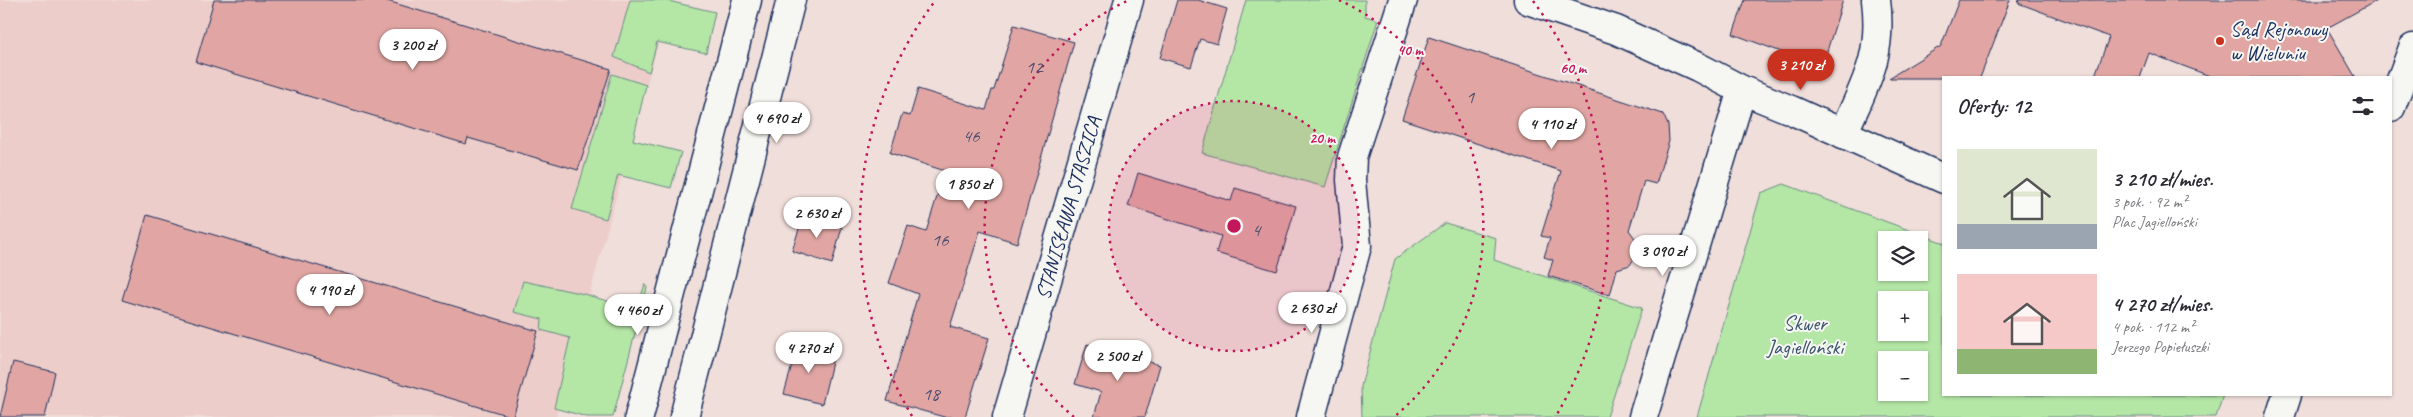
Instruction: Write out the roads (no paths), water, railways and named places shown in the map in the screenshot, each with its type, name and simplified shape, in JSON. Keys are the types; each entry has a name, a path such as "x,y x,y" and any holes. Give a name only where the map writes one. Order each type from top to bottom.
{"street":[{"path":"639,417 747,0"},
{"path":"684,417 791,0"},
{"name":"STANISŁAWA STASZICA","path":"1007,417 1129,0"},
{"path":"1311,417 1357,246 1351,180 1352,157 1403,0"},
{"path":"1528,0 1616,30 1698,67 1742,90 1942,178"},
{"path":"1843,134 1870,73 1876,51 1878,35 1876,0"},
{"path":"2392,104 2413,48"},
{"path":"1643,417 1742,90"},
{"path":"2280,417 2287,396"}],"place":[{"name":"Sąd Rejonowy w Wieluniu","path":"2220,41"}],"park label":[{"name":"Skwer Jagielloński","path":"1805,335"}]}
